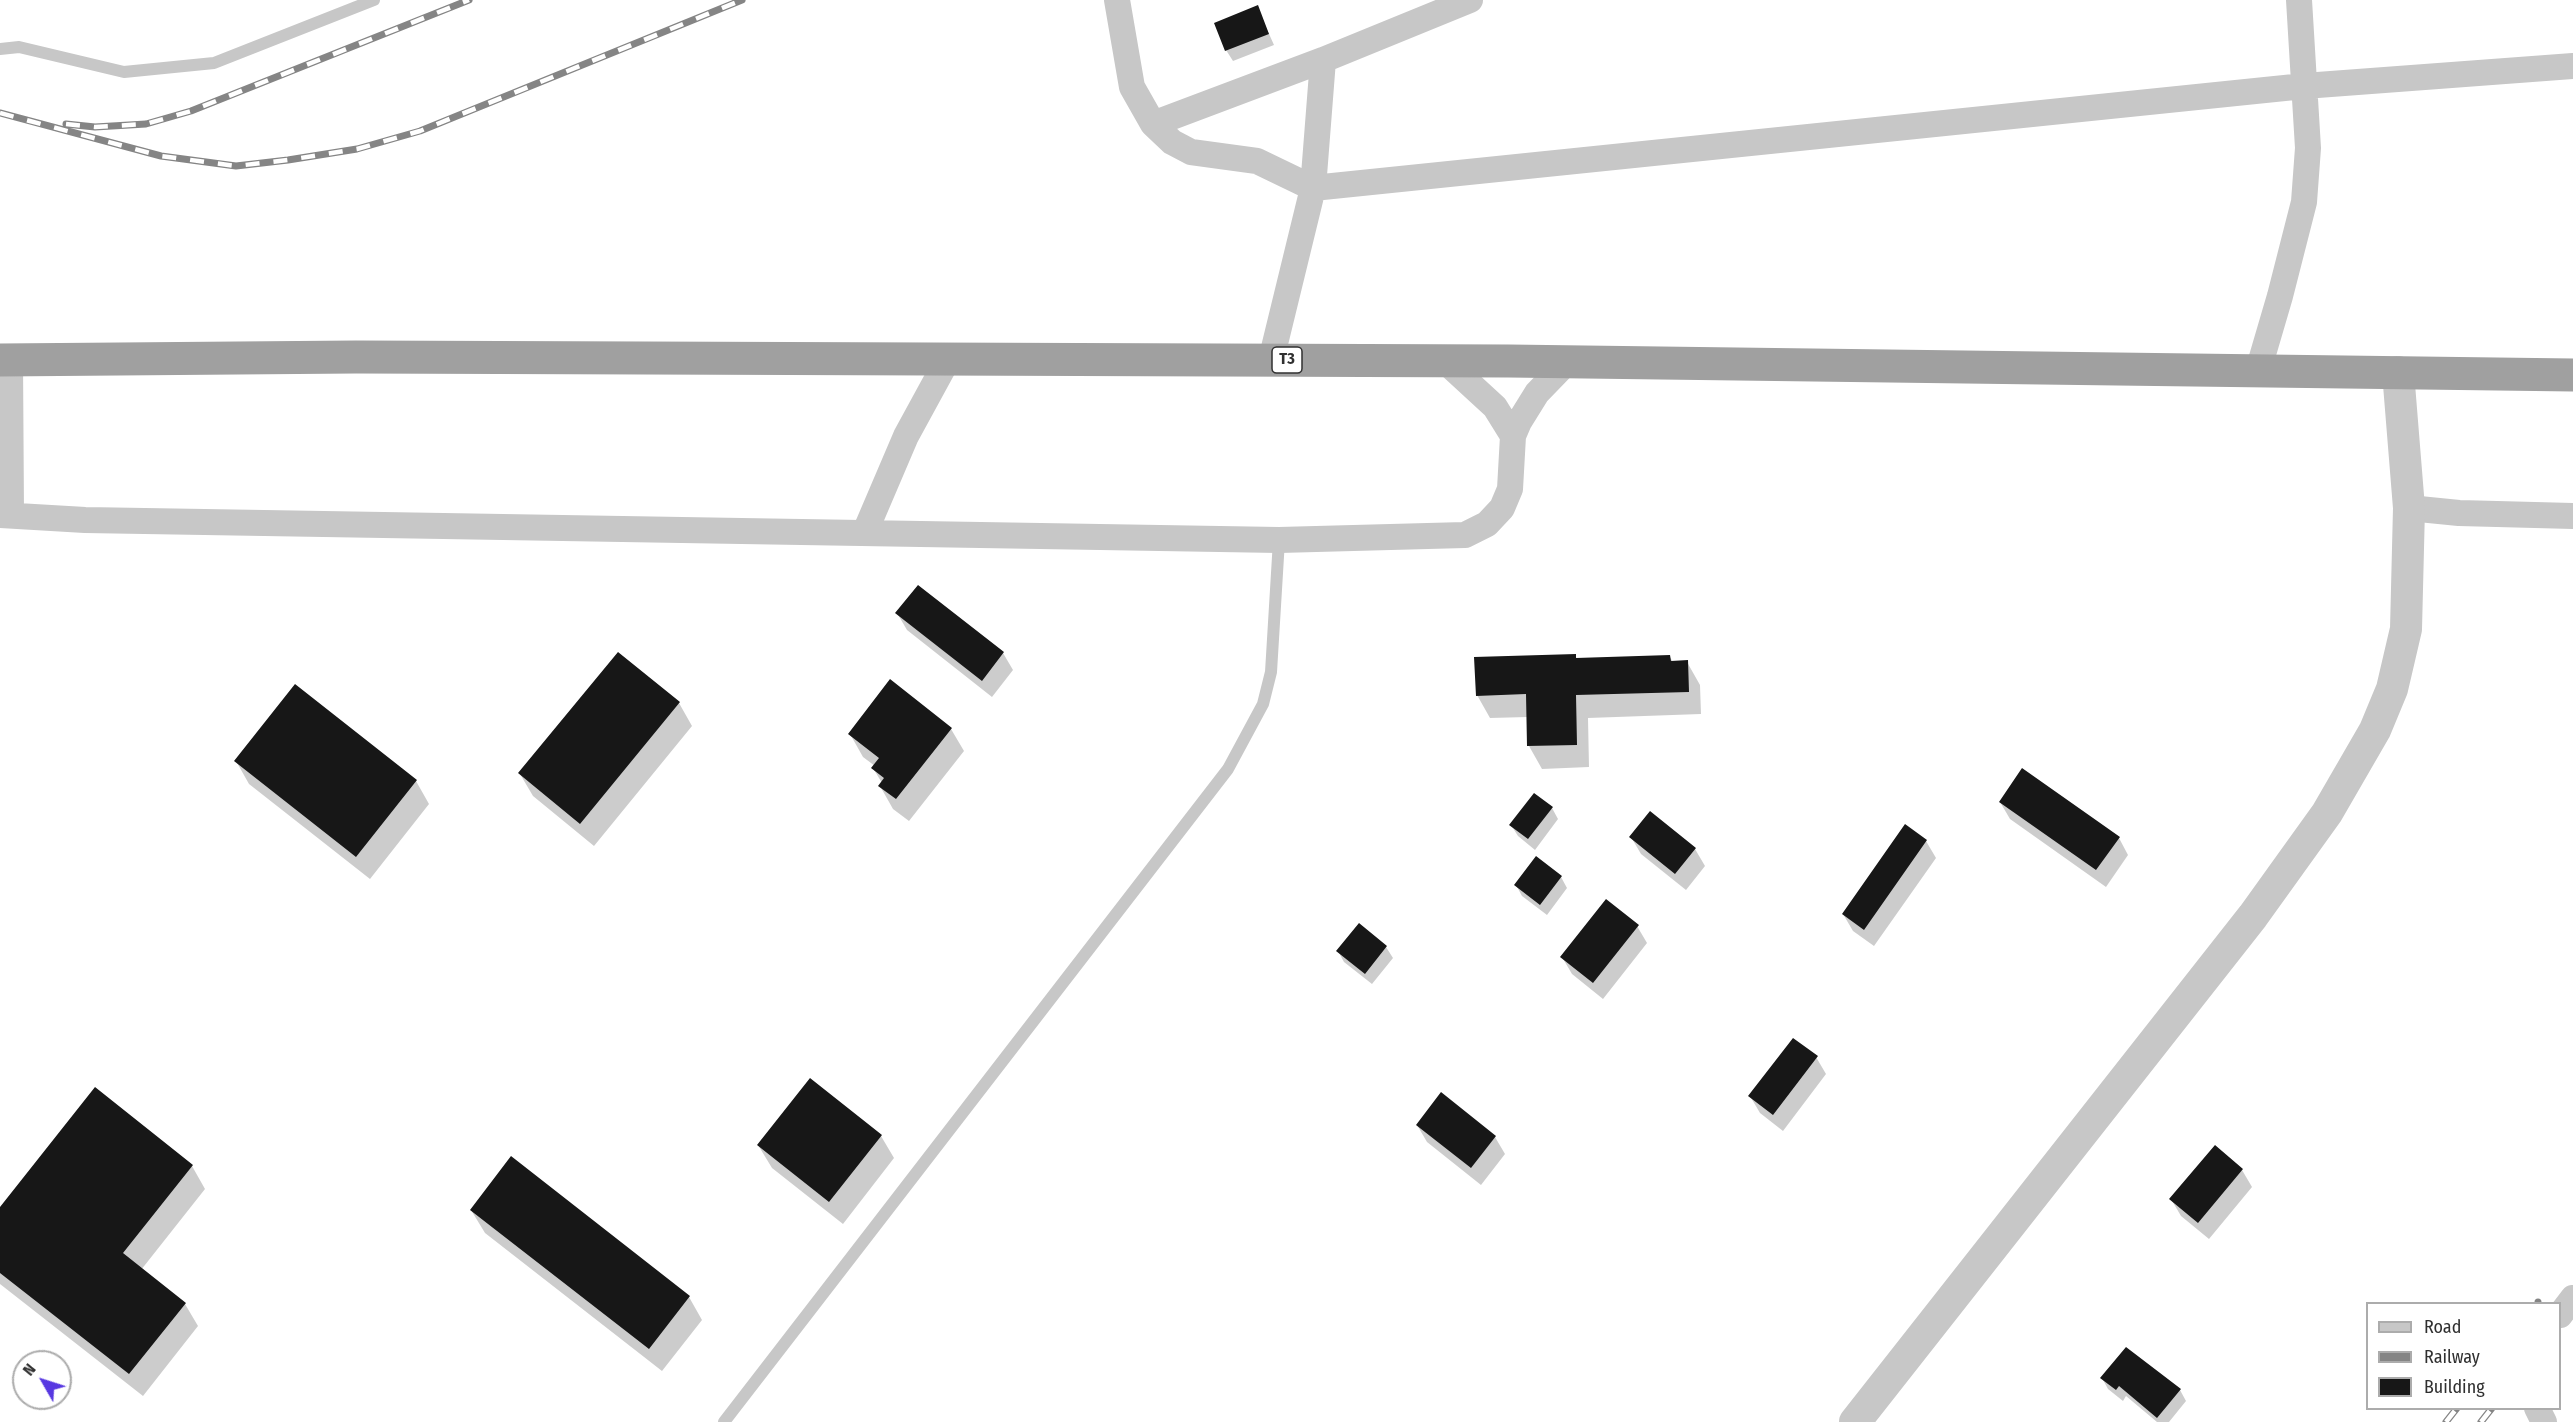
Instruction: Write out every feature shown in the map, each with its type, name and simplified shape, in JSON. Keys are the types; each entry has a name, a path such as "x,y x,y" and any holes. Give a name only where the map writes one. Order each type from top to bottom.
{"highway":[{"name":"T3","path":"3,356 1445,361 2573,375"}],"street":[{"path":"1117,0 1132,87 1153,124 1172,142 1191,152 1257,161 1313,188 2304,86 2573,66"},
{"path":"1153,124 1323,60 1470,0"},
{"path":"2258,371 2304,202 2308,148 2299,0"},
{"path":"1271,360 1313,188 1323,60"},
{"path":"3,356 5,514 85,520 1279,540 1465,535 1488,524 1502,508 1510,489 1513,436 1537,393 1567,362"},
{"path":"865,532 915,417 948,359"},
{"path":"1445,361 1495,407 1513,436"},
{"path":"1855,1422 2253,916 2327,813 2375,730 2392,688 2406,629 2409,508 2398,372"},
{"path":"2409,508 2459,513 2573,516"},
{"path":"2561,1313 2573,1298"}],"lane":[{"path":"0,49 19,47 124,72 214,63 374,0"},
{"path":"724,1422 1228,770 1263,704 1271,672 1279,540"}],"building":[{"path":"1258,5 1269,34 1225,51 1214,23"},
{"path":"918,585 1004,652 982,681 895,613"},
{"path":"618,652 680,702 580,824 518,773"},
{"path":"1576,654 1576,658 1670,655 1671,661 1688,660 1689,692 1576,695 1577,745 1527,746 1526,694 1476,696 1474,657"},
{"path":"890,679 952,728 896,799 878,786 884,778 871,768 879,758 848,734"},
{"path":"295,684 417,780 356,857 234,761"},
{"path":"2022,768 2120,837 2096,870 1999,802"},
{"path":"1534,793 1553,807 1528,839 1509,825"},
{"path":"1650,811 1696,848 1675,874 1629,837"},
{"path":"1905,824 1927,840 1864,930 1842,914"},
{"path":"1536,856 1562,876 1540,905 1514,885"},
{"path":"1606,899 1639,925 1593,983 1560,957"},
{"path":"1359,923 1387,946 1365,974 1336,951"},
{"path":"1793,1038 1818,1056 1773,1115 1748,1096"},
{"path":"810,1078 882,1135 829,1202 757,1145"},
{"path":"95,1087 193,1165 123,1253 186,1303 129,1374 0,1273 0,1207"},
{"path":"1441,1092 1496,1136 1471,1168 1416,1125"},
{"path":"2215,1145 2243,1169 2198,1223 2169,1199"},
{"path":"511,1156 690,1296 649,1349 470,1210"},
{"path":"2126,1347 2181,1389 2157,1418 2119,1386 2116,1390 2100,1378"}],"railway":[{"path":"66,124 95,127 146,124 191,111 469,0"},
{"path":"0,113 161,156 236,166 288,160 357,149 420,131 742,0"},
{"path":"2446,1422 2455,1410"},
{"path":"2481,1422 2490,1410"}]}
